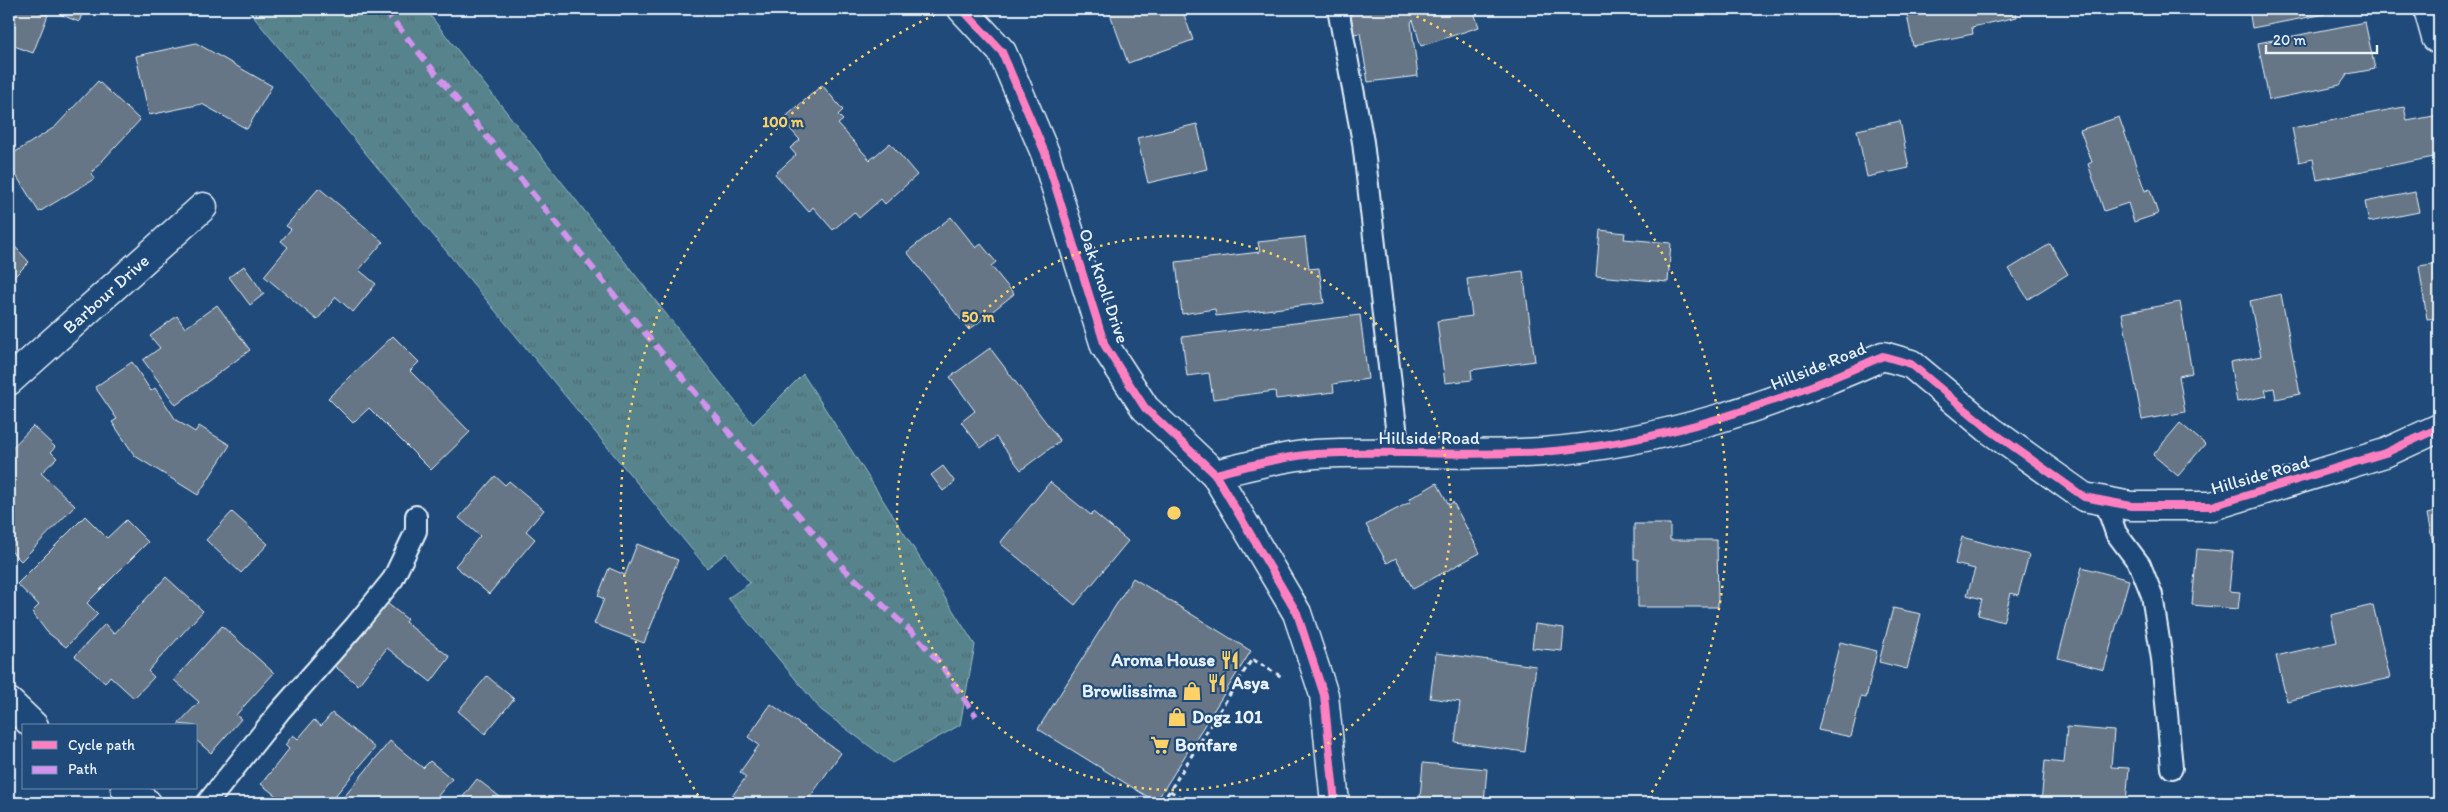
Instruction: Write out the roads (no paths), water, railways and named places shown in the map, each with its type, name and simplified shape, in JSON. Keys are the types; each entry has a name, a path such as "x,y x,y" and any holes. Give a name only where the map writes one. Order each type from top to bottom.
{"street":[{"name":"Oak Knoll Drive","path":"962,9 1002,52 1045,153 1104,346 1145,408 1215,474 1297,613 1324,695 1335,803"},
{"path":"2428,9 2436,38 2439,40"},
{"name":"Barbour Drive","path":"9,381 203,207"},
{"name":"Hillside Road","path":"1215,474 1313,454 1542,452 1640,438 1745,411 1812,388 1883,356 1911,364 1990,430 2084,497 2132,506 2212,506 2385,453 2439,428"},
{"path":"9,702 32,724"},
{"path":"128,790 147,803"}],"lane":[{"path":"1338,9 1363,142 1399,453"},
{"path":"2105,501 2116,533 2140,565 2152,595 2162,659 2172,768"},
{"path":"207,803 280,711 355,626 393,579 416,531 416,516"}],"place":[{"name":"Aroma House","path":"1230,660"},
{"name":"Asya","path":"1217,683"},
{"name":"Browlissima","path":"1192,691"},
{"name":"Dogz 101","path":"1177,717"},
{"name":"Bonfare","path":"1160,745"}]}
